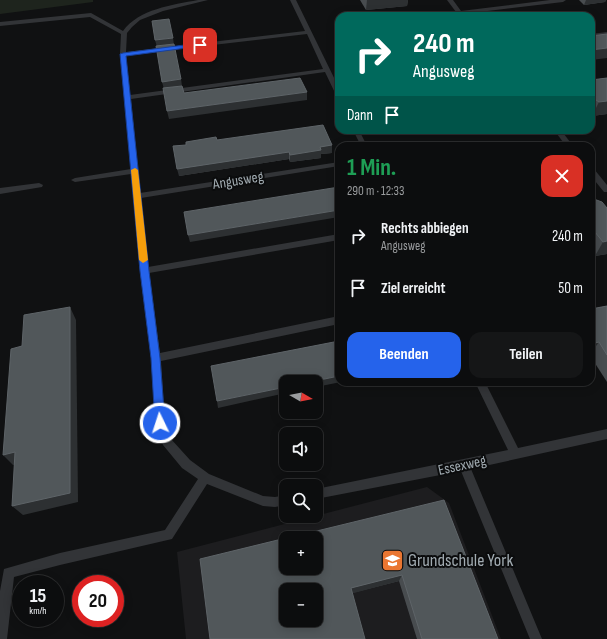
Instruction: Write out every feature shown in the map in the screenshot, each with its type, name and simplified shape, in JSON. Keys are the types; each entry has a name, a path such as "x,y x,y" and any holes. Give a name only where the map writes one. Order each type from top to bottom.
{"lane":[{"path":"205,0 160,11 143,17 131,24 124,34 123,54 138,196 144,271 156,358 160,423 167,442 186,464 205,478 263,501 279,501"},
{"path":"293,0 335,87"},
{"path":"450,0 459,12"},
{"path":"476,12 563,0"},
{"path":"0,24 91,15 124,34"},
{"path":"123,54 309,32"},
{"path":"595,36 607,34"},
{"path":"128,97 326,70"},
{"path":"560,134 567,142"},
{"name":"Angusweg","path":"138,196 335,165"},
{"path":"75,180 135,171"},
{"path":"595,176 607,190"},
{"path":"0,191 39,185"},
{"path":"144,271 335,238"},
{"path":"156,358 335,321"},
{"path":"482,386 515,454"},
{"name":"Essexweg","path":"323,493 464,465 607,434"},
{"path":"464,465 536,639"},
{"path":"1,639 8,573 60,559 168,535 205,478"}],"shaded area":[{"path":"0,0 93,0 93,2 0,14"},
{"name":"Grundschule York","path":"427,487 449,503 501,639 186,639 177,552 289,523 323,523 323,514"}],"building":[{"path":"169,19 173,38 155,40 152,21"},
{"path":"607,34 607,48 595,50 595,36"},
{"path":"174,44 181,79 162,82 156,46"},
{"path":"300,78 307,92 167,111 163,88 182,86 184,93"},
{"path":"607,78 607,101 599,102 595,100 595,80"},
{"path":"323,125 332,145 320,147 321,150 290,155 289,152 177,169 173,146 186,145 186,142 216,137 217,140"},
{"path":"335,188 335,211 188,235 184,212"},
{"path":"595,199 602,202 607,208 607,241 603,242 595,232"},
{"path":"607,306 607,355 599,342 595,343 595,308"},
{"path":"70,307 70,493 12,506 15,452 3,455 11,349 22,346 24,315"},
{"path":"335,342 335,377 323,379 323,375 279,375 279,388 217,401 211,366"},
{"name":"Grundschule York","path":"444,500 498,639 422,639 402,575 351,588 365,639 210,639 200,559 279,540 279,575 323,575 323,531 317,531"}],"slow traffic":[{"path":"135,170 143,260"}],"place":[{"name":"Grundschule York","path":"393,560"}],"route":[{"path":"160,423 156,358 144,271 123,54 200,45"}]}
